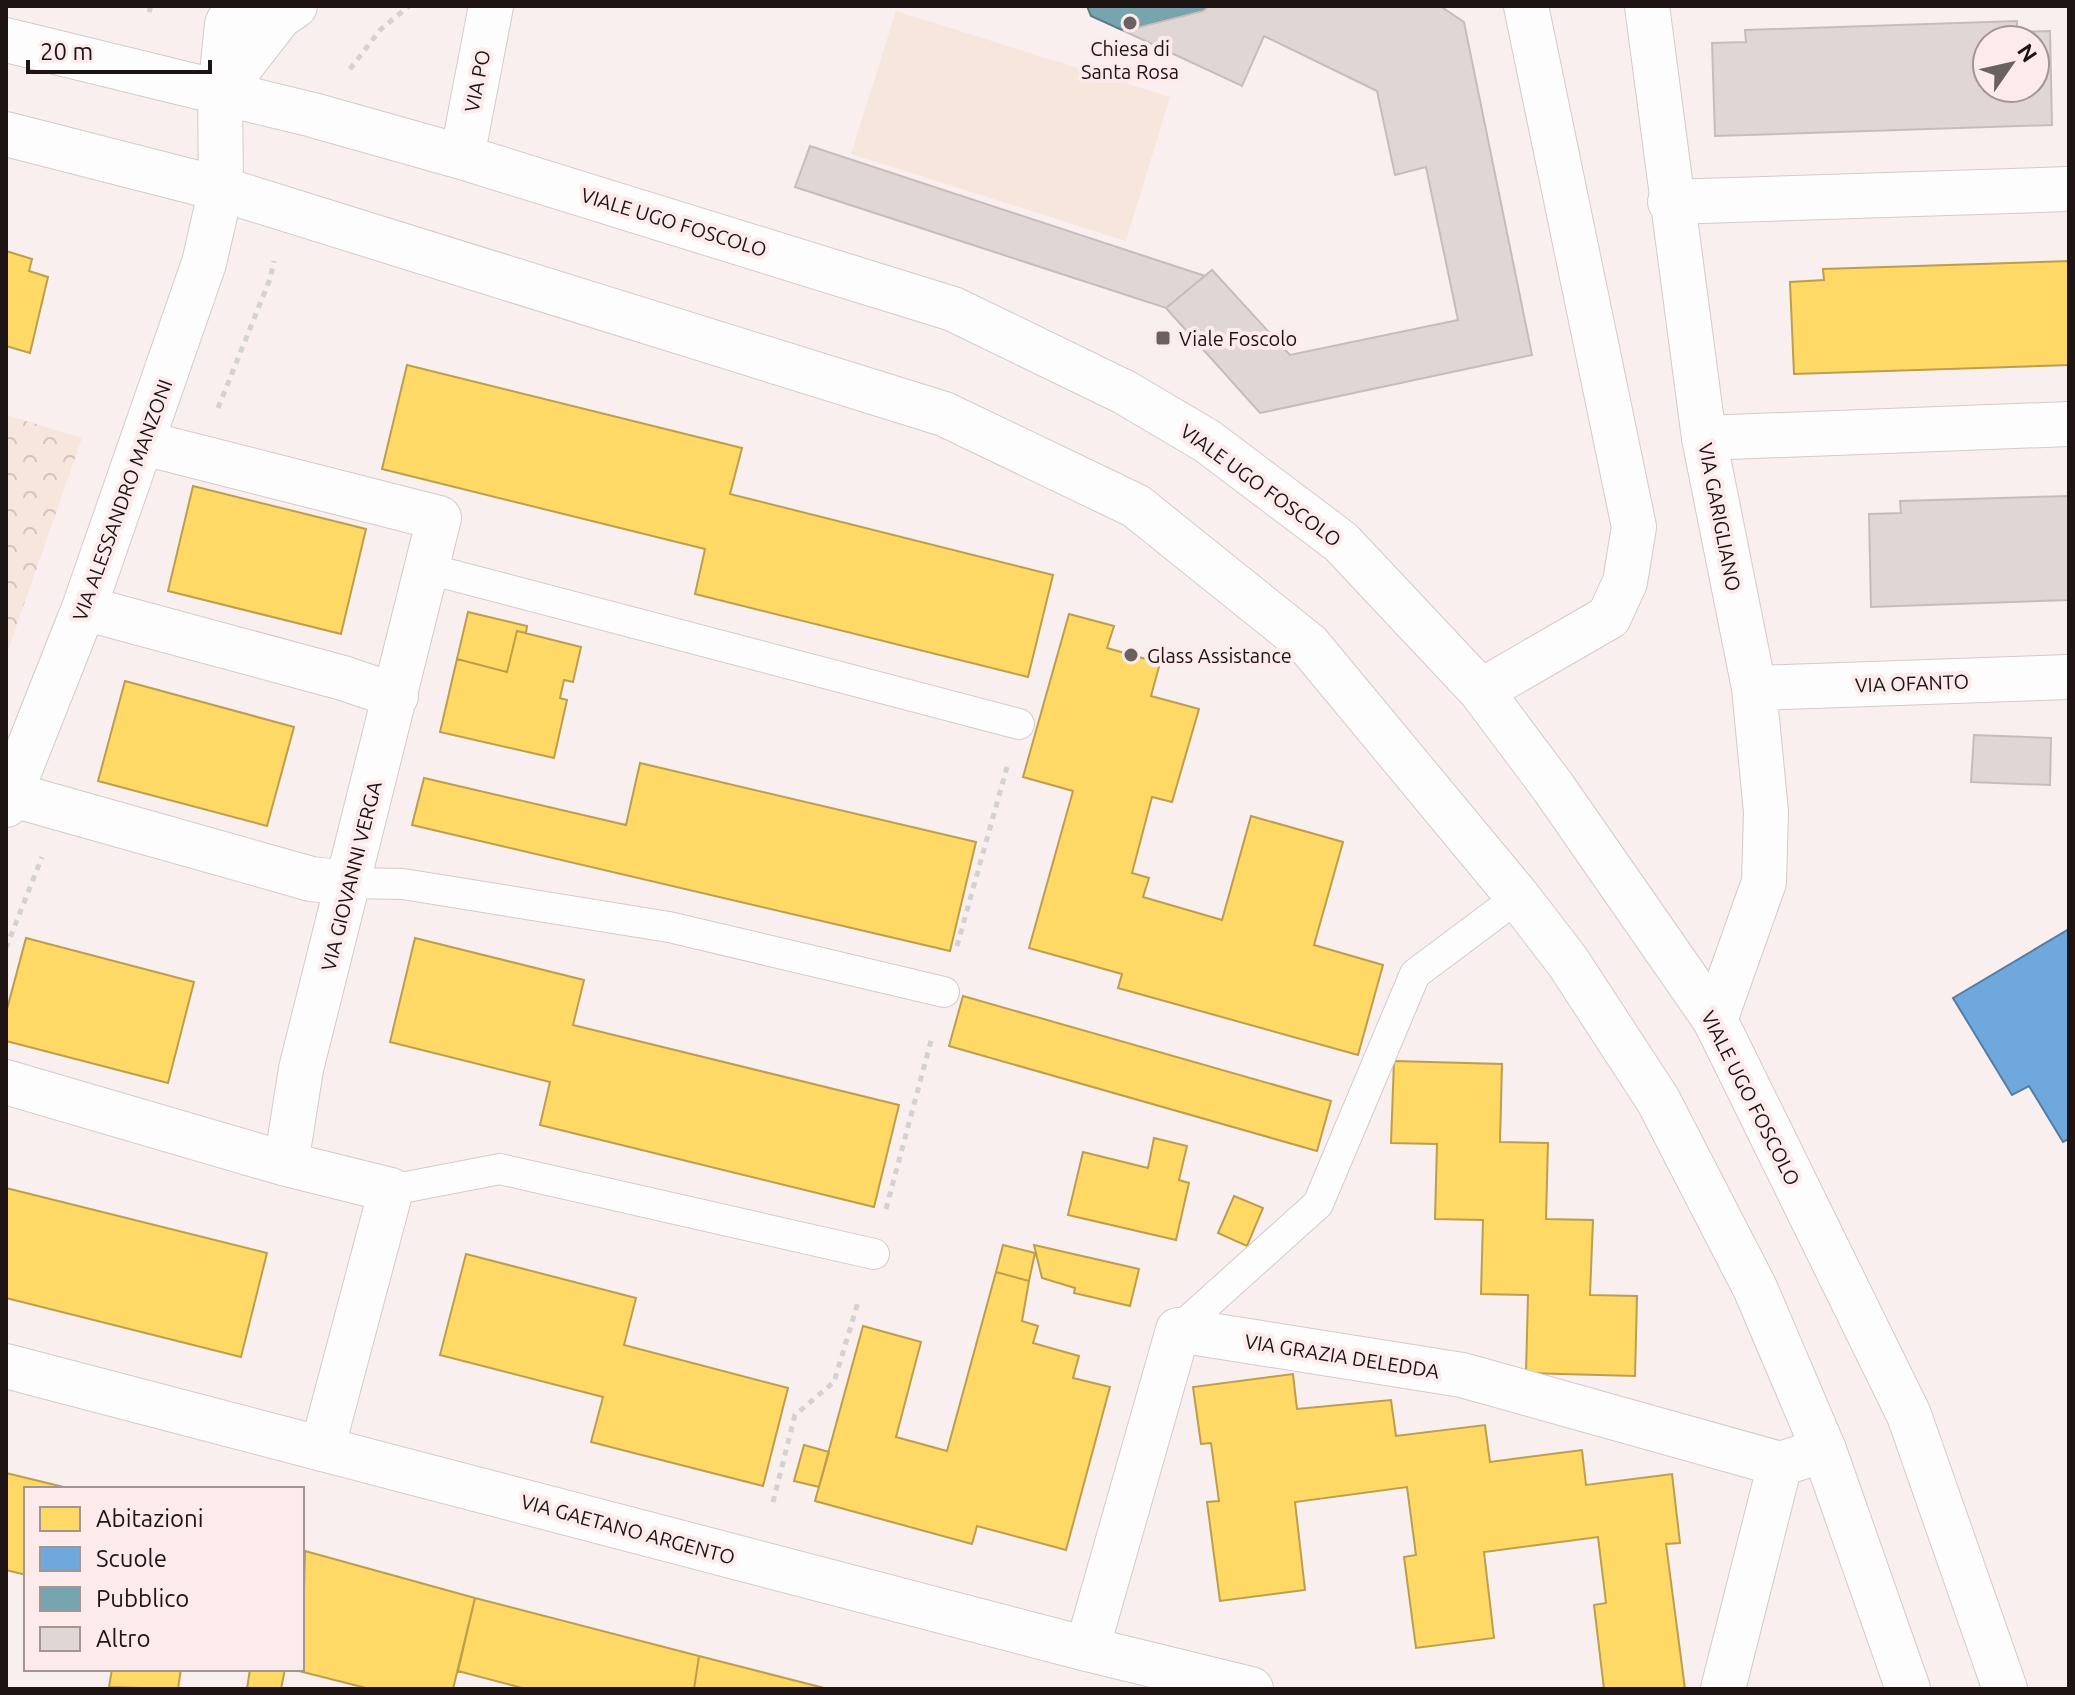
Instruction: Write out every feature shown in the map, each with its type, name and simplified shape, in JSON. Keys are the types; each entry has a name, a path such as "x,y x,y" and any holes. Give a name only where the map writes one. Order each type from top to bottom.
{"street":[{"path":"221,189 220,93 227,24 237,6"},
{"path":"220,93 280,16 295,6"},
{"name":"VIA PO","path":"462,157 491,6"},
{"path":"1481,691 1609,617 1625,582 1634,527 1526,6"},
{"name":"VIA GARIGLIANO","path":"1647,6 1670,202 1704,438 1754,688 1766,812 1764,882 1715,1020"},
{"name":"VIALE UGO FOSCOLO","path":"6,40 462,157 953,309 1124,392 1207,441 1341,542 1481,691 1553,787 1715,1020 1909,1415 2005,1689"},
{"path":"6,134 221,189 944,414 1136,506 1309,645 1518,897 1568,962 1658,1100 1755,1288 1824,1450 1908,1689"},
{"name":"VIA ALESSANDRO MANZONI","path":"8,799 84,608 144,443 204,263 221,189"},
{"path":"1670,202 2069,189"},
{"path":"1704,438 2069,424"},
{"name":"VIA GIOVANNI VERGA","path":"144,443 439,518 301,1069 286,1164"},
{"path":"84,608 343,678 396,696"},
{"name":"VIA OFANTO","path":"1754,688 2069,677"},
{"path":"8,799 311,879 349,883"},
{"path":"6,1082 286,1164 391,1190 322,1449"},
{"path":"1087,1649 1178,1330"},
{"name":"VIA GRAZIA DELEDDA","path":"1178,1330 1462,1375 1780,1464"},
{"name":"VIA GAETANO ARGENTO","path":"6,1366 1087,1649 1251,1689"},
{"path":"1723,1689 1780,1464 1824,1450"}],"lane":[{"path":"425,568 1019,724"},
{"path":"349,883 403,884 669,927 944,992"},
{"path":"1178,1330 1318,1204 1415,974 1518,897"},
{"path":"391,1190 500,1169 874,1254"}],"path":[{"path":"380,30 409,6"},
{"path":"773,1502 795,1415 834,1382 874,1254 1019,724"}],"green space":[{"path":"896,11 1170,97 1126,241 851,154"},
{"path":"6,415 82,438 6,656"}],"building: Abitazioni":[{"path":"6,251 32,259 29,271 48,277 30,353 6,346"},
{"path":"2069,261 2069,365 1794,374 1790,282 1824,280 1823,269"},
{"path":"407,365 742,448 730,494 1053,575 1028,677 695,594 705,549 382,469"},
{"path":"193,486 366,529 341,634 168,591"},
{"path":"468,612 527,626 526,633 517,631 507,672 457,659"},
{"path":"1069,614 1114,626 1107,648 1160,663 1151,696 1199,709 1172,802 1152,797 1132,873 1149,878 1143,897 1222,920 1251,816 1343,842 1314,945 1383,965 1358,1055 1118,988 1122,974 1029,948 1073,791 1023,777"},
{"path":"517,631 581,647 573,682 564,680 560,698 567,700 554,758 440,732 457,659 507,672"},
{"path":"125,681 294,727 267,826 98,781"},
{"path":"640,763 976,842 950,951 412,825 424,778 626,825"},
{"path":"26,938 194,982 168,1083 6,1041 6,1013"},
{"path":"415,938 584,980 573,1025 899,1105 874,1207 540,1125 550,1082 390,1042"},
{"path":"963,996 1331,1101 1317,1151 949,1046"},
{"path":"1394,1061 1502,1064 1500,1142 1548,1143 1546,1219 1593,1220 1590,1295 1637,1296 1635,1376 1526,1373 1528,1295 1481,1294 1483,1220 1435,1219 1437,1144 1391,1143"},
{"path":"1154,1138 1187,1146 1179,1180 1189,1183 1176,1240 1068,1215 1083,1152 1148,1168"},
{"path":"6,1188 267,1253 241,1357 6,1298"},
{"path":"1234,1196 1263,1208 1247,1246 1218,1233"},
{"path":"1003,1245 1035,1253 1029,1281 996,1272"},
{"path":"1034,1245 1139,1269 1130,1306 1074,1293 1075,1288 1042,1278"},
{"path":"466,1254 636,1298 624,1345 788,1388 763,1486 591,1442 603,1397 440,1355"},
{"path":"996,1272 1029,1281 1022,1321 1038,1326 1033,1343 1079,1356 1073,1378 1110,1387 1066,1550 977,1526 972,1544 815,1501 863,1326 921,1342 896,1437 947,1451"},
{"path":"1293,1374 1297,1409 1391,1400 1396,1436 1485,1425 1490,1462 1582,1450 1586,1485 1672,1474 1680,1543 1666,1544 1685,1689 1604,1689 1594,1605 1606,1603 1598,1537 1484,1552 1494,1638 1416,1648 1404,1557 1416,1555 1407,1487 1295,1502 1305,1590 1220,1601 1207,1502 1219,1501 1211,1443 1201,1444 1193,1387"},
{"path":"804,1445 829,1452 819,1487 794,1481"},
{"path":"6,1473 64,1487 24,1487 24,1574 6,1570"},
{"path":"305,1551 475,1598 453,1689 370,1689 299,1671 304,1671"},
{"path":"475,1598 699,1656 694,1689 526,1689 458,1671"},
{"path":"699,1656 828,1689 694,1689"},
{"path":"112,1671 181,1671 178,1689 109,1687"},
{"path":"250,1671 285,1671 281,1689 247,1689"}],"building: Scuole":[{"path":"2069,929 2069,1139 2063,1142 2029,1086 2012,1095 1953,998"}],"building: Pubblico":[{"name":"Chiesa di Santa Rosa","path":"1087,6 1209,6 1203,11 1124,31 1091,16"}],"building: Altro":[{"path":"1209,6 1440,6 1464,22 1532,355 1260,413 1166,308 1212,270 1290,355 1458,320 1426,167 1395,175 1377,91 1264,36 1242,86 1124,31 1203,11"},
{"path":"2017,21 2017,24 1971,24 1971,104 2051,104 2051,78 2052,125 1715,136 1712,43 1746,42 1745,30"},
{"path":"810,146 1205,276 1166,308 795,187"},
{"path":"2069,496 2069,600 1871,607 1869,514 1901,513 1900,501"},
{"path":"1974,735 2051,738 2050,785 1971,782"}],"place":[{"name":"Chiesa di Santa Rosa","path":"1130,23"},
{"name":"Viale Foscolo","path":"1163,338"},
{"name":"Glass Assistance","path":"1131,655"}]}
